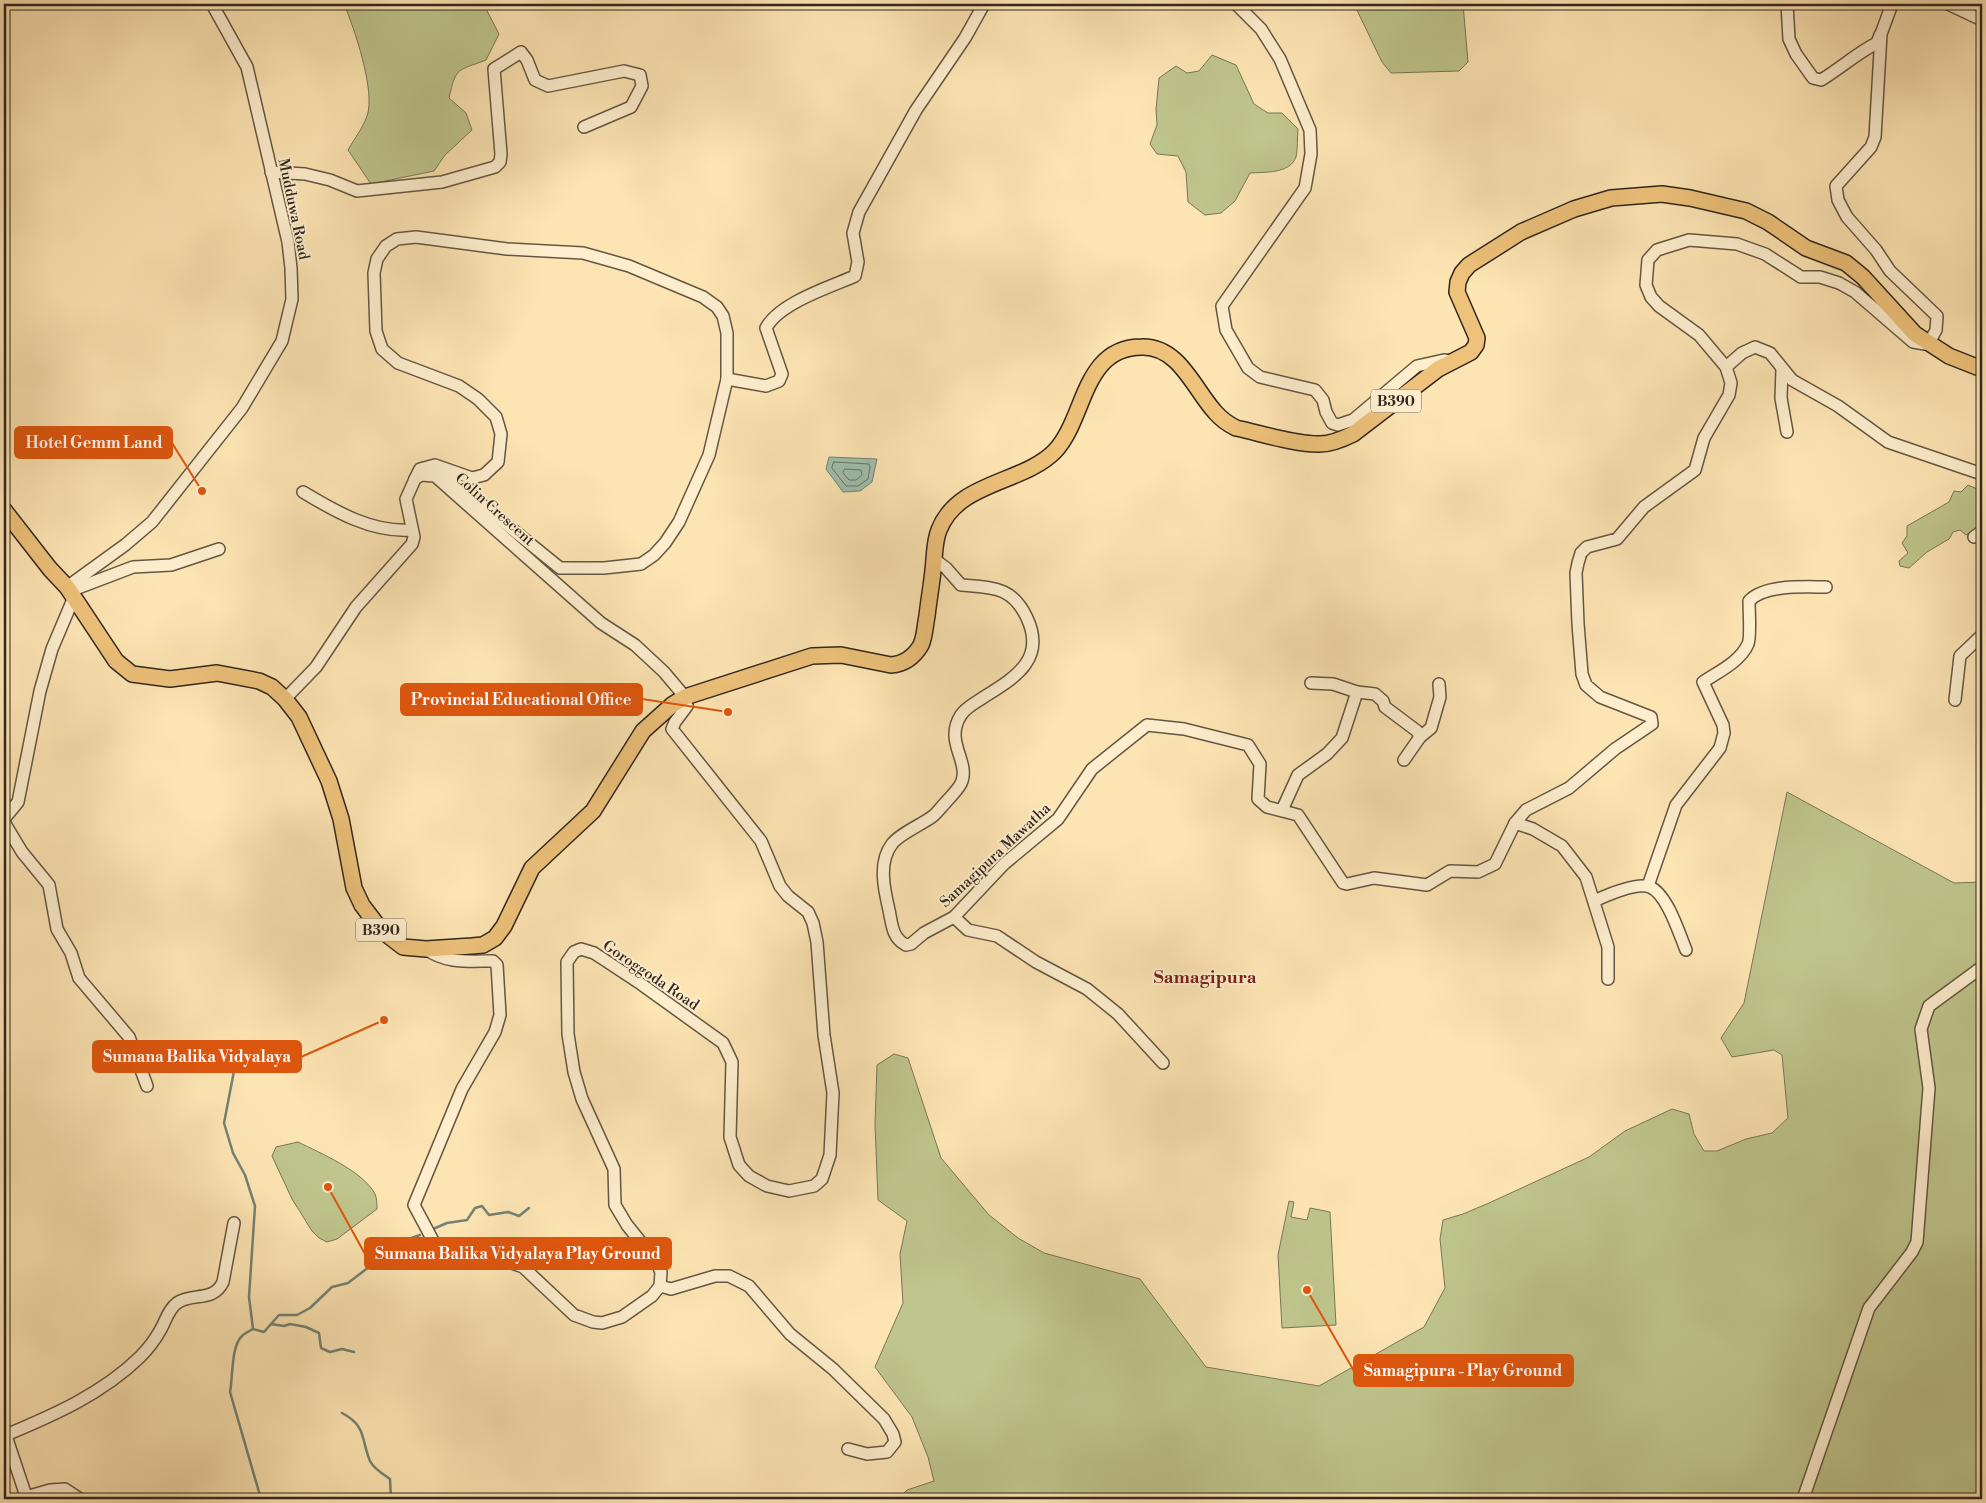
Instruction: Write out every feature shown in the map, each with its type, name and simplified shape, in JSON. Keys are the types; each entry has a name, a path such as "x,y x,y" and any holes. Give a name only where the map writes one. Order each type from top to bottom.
{"main road":[{"name":"B390","path":"4,510 70,592 116,661 132,674 170,680 217,673 259,681 272,687 285,699 299,717 329,781 341,819 354,888 362,906 381,930 403,947 426,949 477,946 495,938 504,926 532,868 594,811 643,731 672,705 683,698 812,656 841,656 891,665 905,662 913,656 924,637 935,541 940,527 949,513 968,496 1000,480 1040,464 1048,458 1068,434 1091,378 1111,356 1122,350 1142,347 1168,355 1180,365 1215,413 1236,428 1308,444 1339,441 1353,434 1438,369 1471,352 1476,345 1477,338 1457,292 1458,282 1462,273 1469,265 1521,232 1574,209 1611,198 1662,194 1690,198 1746,211 1768,222 1806,248 1846,263 1863,277 1906,326 1949,356 1982,369"}],"street":[{"name":"Mudduwa Road","path":"70,592 152,522 242,408 282,341 292,299 288,242 270,172 248,67 212,4"},
{"path":"727,379 766,386 779,381 782,374 766,328 770,319 797,302 855,276 858,262 853,233 859,212 916,110 965,38 984,4"},
{"path":"1236,4 1261,29 1280,59 1310,130 1311,154 1305,188 1222,306 1226,330 1248,368 1260,377 1315,390 1323,400 1326,412 1332,423 1338,426 1354,420 1417,366 1444,360 1454,362"},
{"path":"1787,4 1788,39 1813,78 1822,80 1861,50 1877,42 1892,4"},
{"path":"1948,4 1982,20"},
{"path":"1881,34 1875,137 1871,147 1836,186 1838,200 1847,217 1876,250 1890,271 1937,316 1936,330 1929,343 1913,342 1855,292 1839,283 1820,277 1802,277 1765,254 1737,244 1689,240 1657,250 1648,260 1646,285 1651,297 1659,306 1699,336 1726,367 1742,353 1756,347 1770,353 1792,380 1838,406 1888,442 1982,474"},
{"path":"270,172 305,174 330,180 357,191 442,182 495,167 500,162 501,154 494,69 521,52 527,60 535,80 548,86 624,71 640,75 642,86 631,107 584,127"},
{"path":"285,699 316,667 356,606 412,544 412,530 406,499 420,469 435,465 472,478 484,475 498,462 501,434 496,417 478,399 459,386 398,363 382,349 376,330 374,273 377,259 386,246 397,240 416,237 507,249 583,253 629,266 703,297 723,316 727,333 727,379 709,455 679,522 666,543 654,556 641,564 604,568 560,568 454,482 435,476"},
{"name":"Samagipura Mawatha","path":"934,559 946,568 962,585 997,588 1007,592 1022,606 1033,630 1034,646 1028,662 1004,684 970,706 960,715 955,732 955,744 964,771 962,783 934,815 892,843 884,862 884,890 894,934 898,942 906,945 911,944 924,933 954,917 1004,864 1058,819 1092,769 1147,725 1184,729 1248,745 1260,764 1258,798 1267,808 1298,815 1343,883 1374,878 1427,885 1450,872 1478,872 1495,864 1515,823 1526,810 1569,788 1615,749 1652,724 1651,716 1600,696 1586,685 1582,674 1578,624 1577,568 1582,552 1587,547 1616,539 1644,507 1694,470 1704,438 1729,395 1731,383 1726,367"},
{"path":"1782,369 1781,398 1787,432"},
{"name":"Colin Crescent","path":"415,479 421,475 435,476 601,622 635,645 664,672 683,698"},
{"path":"303,492 364,523 394,531 412,530"},
{"path":"148,1086 129,1037 79,978 71,953 57,929 49,885 22,852 4,821 18,802 40,691 70,592 134,567 171,565 219,549"},
{"path":"1648,886 1676,806 1720,748 1724,733 1723,725 1702,682 1730,666 1748,644 1750,601 1755,594 1791,587 1826,587"},
{"path":"1955,700 1960,656 1982,634"},
{"path":"1311,683 1333,684 1357,692 1375,694 1383,701 1385,707 1416,731 1420,737"},
{"path":"1404,760 1420,737 1432,728 1440,698 1439,684"},
{"path":"1282,810 1298,775 1327,754 1342,738 1357,692"},
{"name":"Goroggoda Road","path":"660,1286 661,1272 656,1262 626,1225 615,1205 614,1169 582,1099 574,1072 568,1034 567,962 574,952 581,949 594,953 723,1043 732,1062 730,1137 739,1164 749,1176 767,1186 788,1191 814,1186 822,1179 830,1155 833,1094 824,1036 817,942 813,923 808,912 788,896 780,886 761,841 672,729 674,722 687,706 683,698"},
{"path":"1515,823 1533,829 1562,846 1586,878 1608,947 1608,979"},
{"path":"1594,901 1617,891 1648,886 1656,891 1666,903 1686,950"},
{"path":"954,917 968,930 997,936 1036,962 1087,989 1118,1014 1163,1062"},
{"path":"426,949 436,956 456,962 493,961 496,965 500,1015 495,1032 462,1089 414,1205 438,1250 484,1253 523,1267 574,1315 593,1322 602,1323 622,1317 652,1296 660,1286 671,1289 714,1276 729,1276 750,1286 790,1334 833,1369 884,1419 893,1434 895,1442 887,1452 867,1454 848,1449"},
{"path":"1803,1499 1869,1308 1912,1252 1917,1242 1928,1088 1921,1029 1929,1006 1982,967"},
{"path":"80,1499 65,1489 50,1490 27,1498 5,1433 53,1416 100,1390 141,1356 160,1331 170,1310 179,1302 212,1294 219,1290 223,1282 234,1223"}],"green space":[{"path":"344,4 485,4 499,34 486,60 464,68 456,75 449,98 466,113 472,130 445,155 434,171 371,184 348,150 367,116 369,92 363,60"},
{"path":"1354,4 1463,4 1468,62 1459,71 1391,73 1382,62"},
{"path":"1212,55 1236,65 1254,104 1268,113 1282,113 1298,129 1296,157 1293,163 1276,171 1250,173 1235,201 1221,213 1205,215 1188,202 1186,172 1178,156 1157,154 1150,144 1157,125 1156,109 1159,78 1176,66 1187,73 1199,71"},
{"path":"1968,485 1982,491 1982,526 1966,535 1960,530 1953,532 1949,539 1927,552 1909,568 1900,566 1899,561 1908,553 1902,543 1907,536 1907,526 1949,502 1954,491 1961,492"},
{"path":"1787,792 1954,883 1982,882 1982,1499 898,1499 907,1490 934,1481 928,1457 912,1417 875,1367 903,1303 900,1254 907,1221 878,1200 875,1124 877,1065 894,1054 908,1058 941,1158 989,1215 1018,1238 1044,1253 1140,1279 1206,1367 1319,1386 1424,1327 1445,1288 1440,1239 1443,1220 1489,1203 1589,1157 1625,1131 1672,1109 1689,1114 1694,1134 1704,1151 1717,1151 1746,1139 1772,1133 1788,1118 1782,1055 1774,1050 1732,1057 1721,1038 1744,1003"},
{"path":"298,1142 351,1170 369,1186 376,1196 377,1209 337,1239 327,1242 319,1238 312,1231 292,1199 272,1156 276,1147"},
{"path":"1289,1201 1294,1202 1291,1217 1307,1220 1310,1208 1330,1212 1336,1325 1282,1328 1278,1255"}],"water":[{"path":"829,457 877,459 872,482 860,491 843,492 826,469"}],"waterway":[{"path":"235,1066 224,1123 233,1153 245,1175 255,1206 249,1297 253,1329"},
{"path":"433,1229 447,1223 467,1220 475,1208 482,1206 489,1215 508,1212 519,1216 529,1208"},
{"path":"261,1499 230,1392 234,1354 238,1341 243,1335 253,1329 264,1332 279,1315 297,1315 310,1308 332,1287 348,1283 403,1241 420,1235"},
{"path":"271,1324 284,1326 290,1324 306,1327 319,1333 321,1348 330,1352 342,1349 354,1352"},
{"path":"342,1413 356,1423 359,1428 371,1464 390,1479 391,1499"}],"place":[{"name":"Hotel Gemm Land","path":"202,491"},
{"name":"Provincial Educational Office","path":"728,712"},
{"name":"Sumana Balika Vidyalaya","path":"384,1020"},
{"name":"Sumana Balika Vidyalaya Play Ground","path":"328,1187"},
{"name":"Samagipura - Play Ground","path":"1307,1290"}],"district":[{"name":"Samagipura","path":"1205,977"}]}
